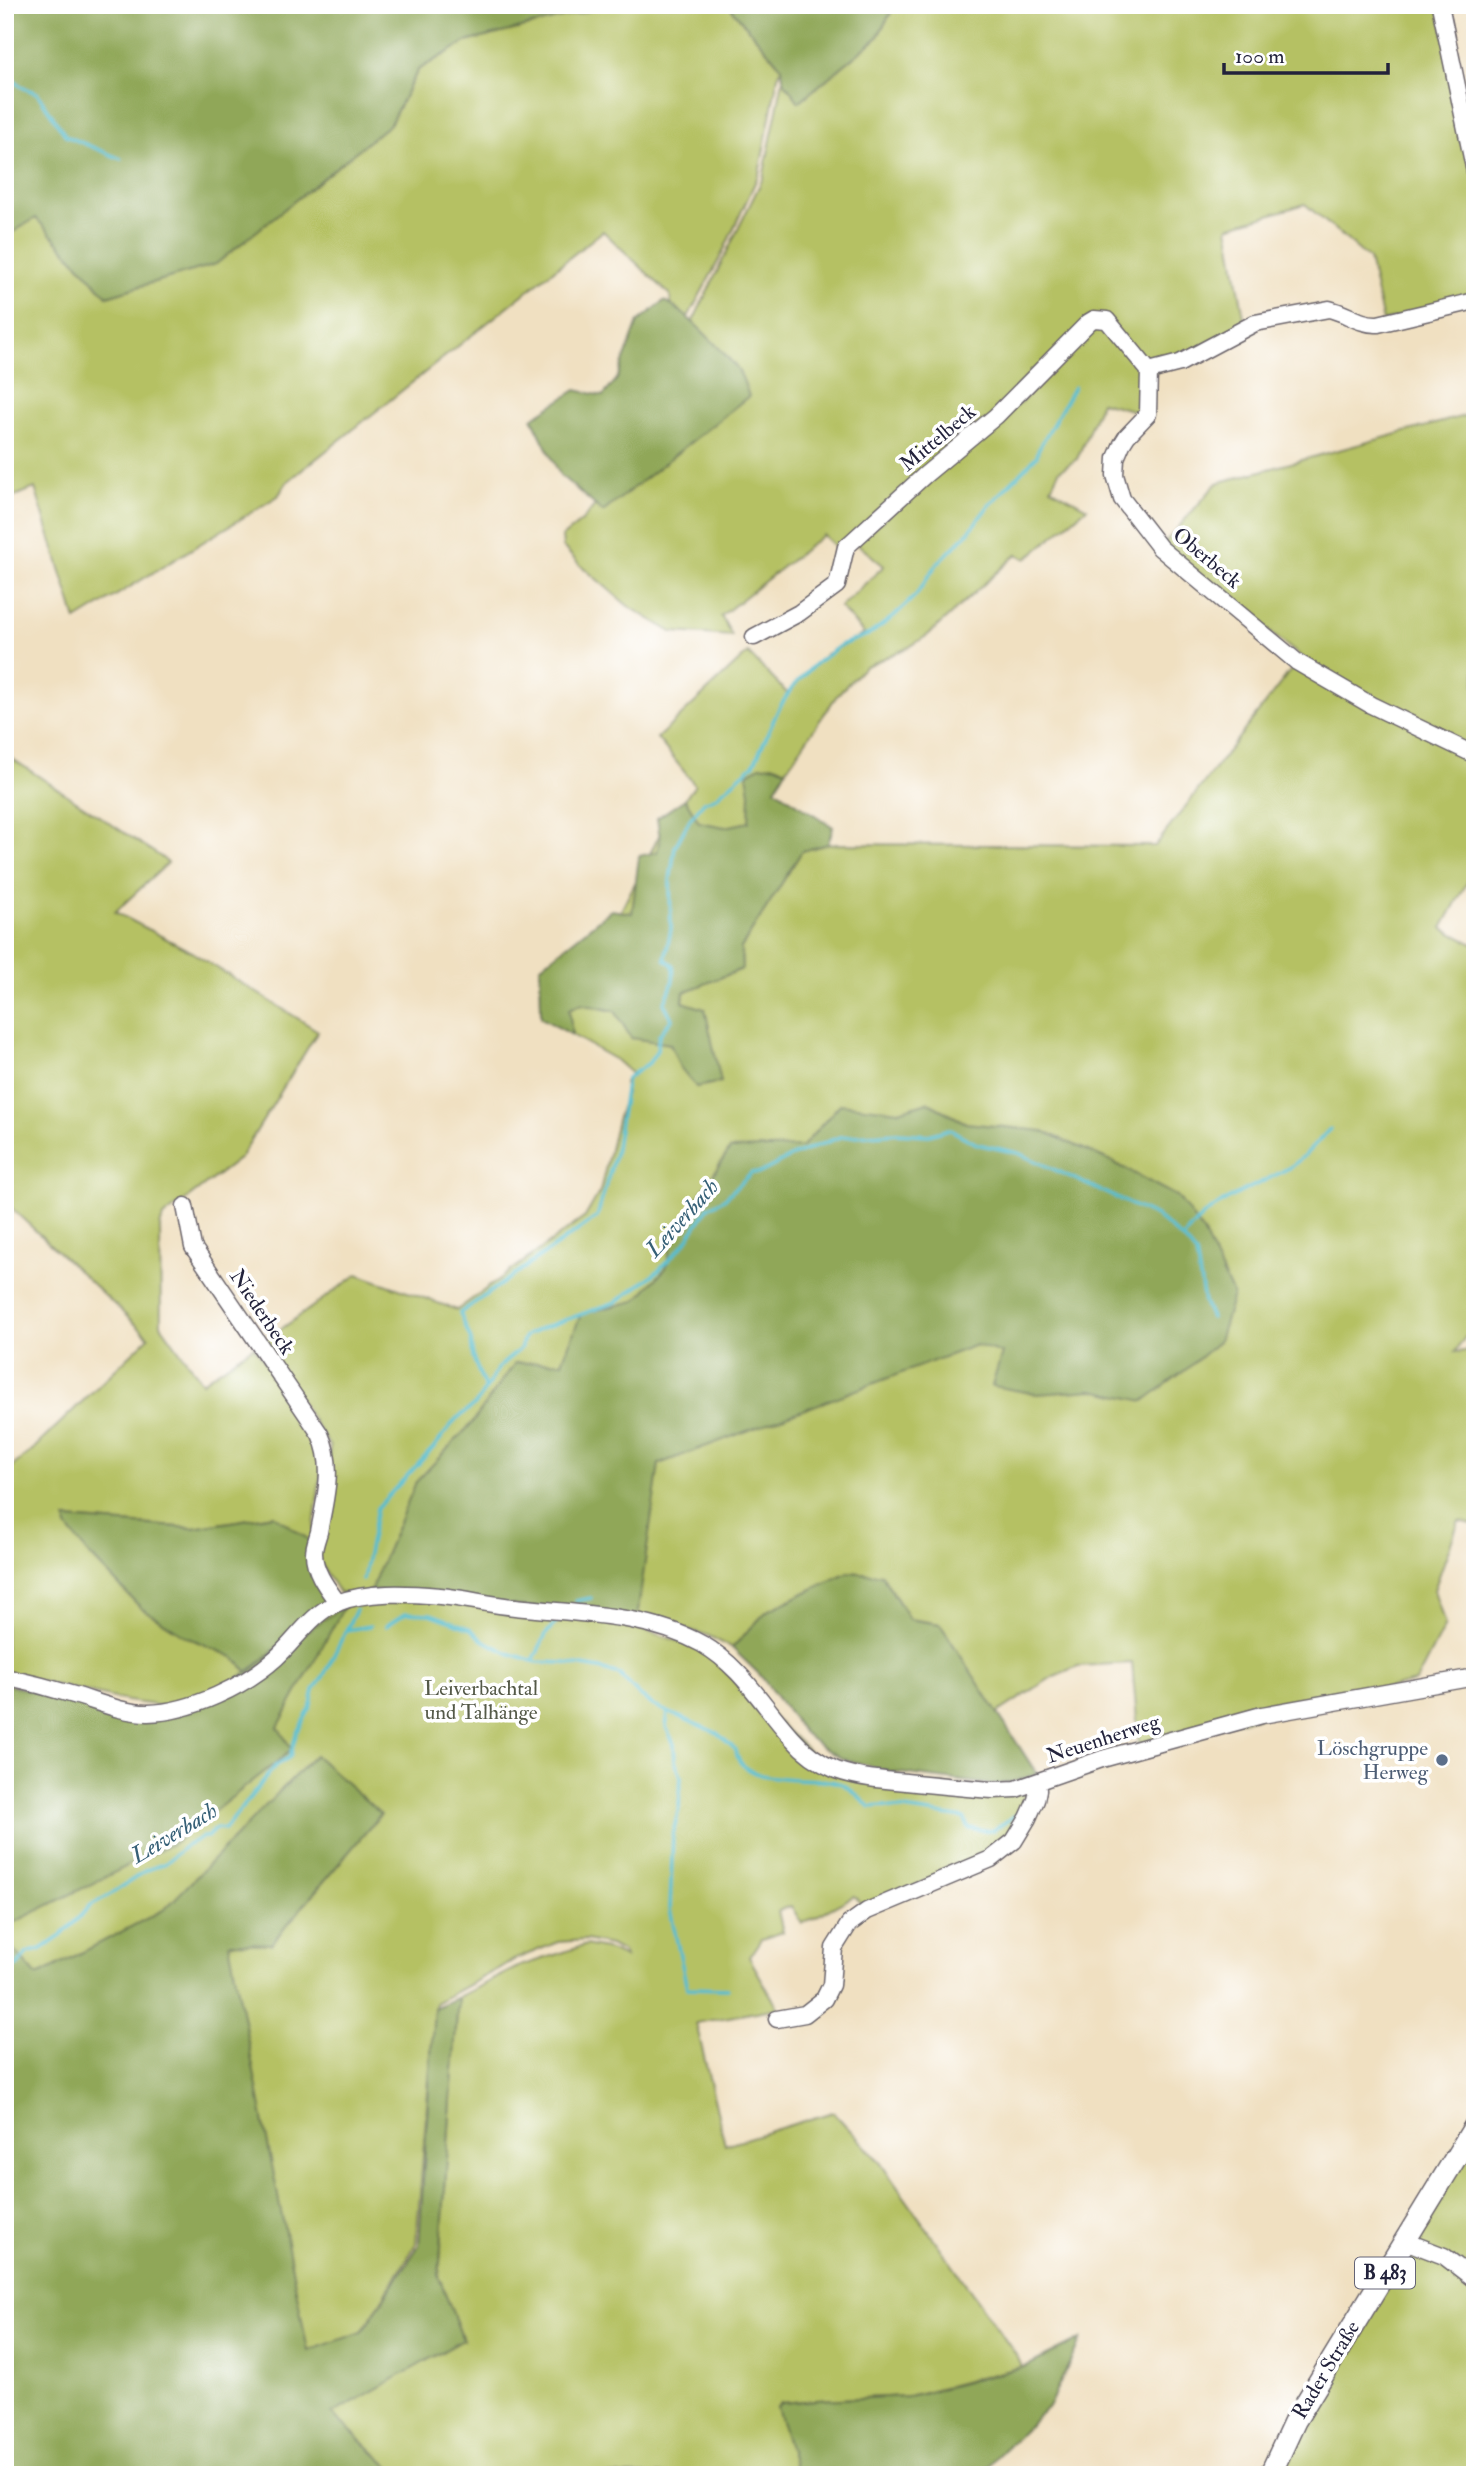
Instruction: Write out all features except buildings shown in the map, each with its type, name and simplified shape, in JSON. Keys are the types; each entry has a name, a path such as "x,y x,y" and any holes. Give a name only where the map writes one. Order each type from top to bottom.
{"main road":[{"name":"Rader Straße","path":"1270,2475 1295,2421 1475,2126"}],"street":[{"path":"1440,5 1475,172"},
{"path":"1149,371 1180,363 1255,323 1329,309 1366,324 1378,324 1475,300"},
{"name":"Mittelbeck","path":"754,637 799,613 837,585 846,548 925,475 996,416 1089,322 1094,319 1107,320 1149,371"},
{"name":"Oberbeck","path":"1149,371 1148,414 1122,444 1116,458 1115,475 1122,499 1160,548 1297,662 1371,705 1475,755"},
{"name":"Niederbeck","path":"185,1206 192,1247 320,1434 326,1447 328,1486 314,1555 321,1579 338,1602"},
{"path":"5,1677 56,1689 122,1710 166,1712 200,1702 246,1681 275,1659 323,1610 338,1602 389,1594 440,1596 515,1607 573,1611 653,1625 701,1644 732,1665 748,1681 793,1740 814,1758 835,1769 869,1777 993,1790 1016,1789 1037,1783"},
{"name":"Neuenherweg","path":"777,2019 805,2014 824,1999 831,1985 834,1948 849,1924 867,1911 991,1859 1014,1841 1036,1800 1037,1783 1102,1759 1262,1715 1475,1677"},
{"path":"1405,2241 1444,2256 1475,2280"}],"green space":[{"path":"5,5 611,5 466,42 418,70 390,124 216,264 107,296 36,218 5,237"},
{"path":"611,5 728,5 782,68 778,76 759,174 720,258 687,319 671,304 670,295 603,231 287,482 278,496 76,620 35,488 5,500 5,237 36,217 107,296 390,124 418,70 466,42"},
{"path":"728,5 895,5 877,38 799,102 783,80 782,68"},
{"name":"Leiverbachtal und Talhänge","path":"895,5 1438,5 1475,181 1475,298 1383,321 1369,259 1305,204 1228,227 1245,323 1148,376 1143,413 1101,402 1077,459 1059,471 1051,488 1087,508 1026,559 1017,554 928,635 909,647 864,667 838,694 786,770 778,766 749,822 736,825 682,998 696,1087 721,1082 683,1002 684,992 742,969 741,948 802,851 828,844 1155,846 1297,662 1475,756 1475,868 1442,928 1475,945 1475,1323 1455,1352 1475,1350 1475,1525 1459,1521 1434,1590 1445,1625 1416,1682 1139,1744 1132,1663 1078,1666 1054,1676 997,1713 940,1624 909,1619 882,1575 848,1572 767,1611 732,1648 707,1635 657,1621 623,1623 703,1649 832,1774 1031,1793 1012,1842 865,1909 854,1896 802,1924 791,1906 778,1911 783,1932 761,1939 749,1957 778,2008 696,2023 725,2145 833,2112 879,2161 1022,2367 908,2396 781,2403 777,2407 797,2475 399,2475 333,2416 5,2475 5,1815 116,1783 345,1593 339,1593 316,1556 330,1447 263,1342 358,1274 457,1310 585,1217 600,1191 626,1093 624,1082 633,1075 616,1060 572,1035 569,1009 580,1004 609,1010 609,934 665,824 686,802 685,799 695,785 657,738 748,653 788,694 826,654 864,634 840,607 884,566 856,543 1023,401 1055,361 841,552 823,535 721,616 732,636 672,632 628,606 563,547 562,537 583,520 595,505 603,512 713,343 692,323 763,178 783,80 799,101 877,38","holes":["586,1940 610,1945 623,1952 625,1957 610,1950 586,1945 520,1966 458,1997 439,2277 463,2340 363,2331 416,2244 435,2003 516,1959 558,1942"]},
{"path":"664,301 692,321 724,353 740,373 749,396 603,512 560,475 532,418 576,390 603,396 617,379 638,322"},
{"path":"1475,413 1475,753 1337,685 1161,547 1217,483"},
{"path":"5,754 168,863 115,912 190,951 318,1031 240,1158 163,1217 160,1227 161,1325 202,1382 254,1346 324,1448 312,1542 273,1515 193,1528 66,1519 86,1551 141,1608 187,1637 233,1657 249,1673 242,1679 168,1707 127,1701 5,1673 5,1472 29,1453 149,1337 5,1202"},
{"path":"775,765 786,770 775,789 833,827 828,844 802,851 741,948 742,969 684,992 683,1002 705,1009 721,1082 696,1087 680,1067 670,1044 631,1038 615,1011 580,1004 569,1009 572,1035 541,1018 540,967 611,910 632,913 639,856 657,852 660,839 657,818 685,799 699,822 725,827 749,822 750,793 747,774 760,766"},
{"path":"927,1102 966,1123 1043,1131 1111,1161 1178,1197 1203,1232 1233,1295 1219,1341 1144,1401 1093,1390 1037,1394 992,1386 1002,1353 976,1345 659,1464 637,1618 370,1591 416,1482 472,1423 515,1363 562,1362 581,1314 635,1301 666,1268 673,1234 730,1149 802,1147 840,1104 899,1111"},
{"path":"274,1515 312,1542 328,1599 249,1673 233,1657 187,1637 141,1608 86,1551 67,1527 66,1519 193,1528"},
{"path":"848,1572 882,1575 909,1619 940,1624 1037,1774 994,1785 892,1772 841,1758 821,1747 803,1732 760,1675 732,1648 767,1611"},
{"path":"345,1605 278,1727 292,1750 174,1843 5,1927 5,1684 125,1714 190,1711"},
{"path":"315,1755 381,1814 271,1944 229,1943 308,2351 362,2332 419,2245 434,2008 458,1997 439,2277 463,2340 332,2414 399,2475 5,2475 5,1940 37,1976 165,1909"},
{"path":"1475,2130 1475,2475 1273,2475"},
{"path":"1081,2339 1049,2406 997,2456 982,2475 797,2475 777,2407 781,2403 908,2396 1027,2366"}],"waterway":[{"path":"5,75 37,93 66,136 121,159"},
{"path":"486,1390 460,1313 597,1217 615,1154 627,1078 649,1063 657,1050 659,1035 672,1019 664,1003 673,975 673,965 665,959 671,929 670,881 675,847 690,819 704,802 716,797 754,764 779,708 792,688 815,664 841,645 870,634 916,595 937,564 1037,456 1074,387"},
{"name":"Leiverbach","path":"363,1580 377,1508 436,1445 456,1419 476,1404 499,1367 520,1349 525,1336 616,1302 658,1271 684,1244 708,1208 724,1199 751,1173 760,1173 792,1156 840,1137 897,1133 929,1135 949,1129 977,1144 1018,1153 1156,1216 1196,1254 1204,1302 1211,1318"},
{"path":"1183,1239 1192,1226 1217,1205 1295,1163 1330,1129"},
{"path":"576,1601 591,1598"},
{"name":"Leiverbach","path":"5,1973 18,1965 27,1953 42,1949 61,1936 91,1905 147,1870 166,1863 184,1847 207,1837 216,1828 225,1829 276,1765 290,1757 296,1734 310,1709 314,1690 356,1610"},
{"path":"386,1626 406,1613 431,1614 471,1629 481,1639 508,1653 537,1662 564,1663 620,1675 654,1706 717,1733 736,1750 741,1763 751,1771 765,1776 832,1781 847,1787 870,1807 884,1806 964,1818 969,1828 992,1831 1014,1816"},
{"path":"533,1661 546,1634 558,1620"},
{"path":"346,1630 370,1626"},
{"path":"668,1712 666,1727 674,1744 675,1761 681,1776 679,1808 673,1833 670,1909 687,1988 728,1989"}],"place":[{"name":"Löschgruppe Herweg","path":"1442,1760"}]}
